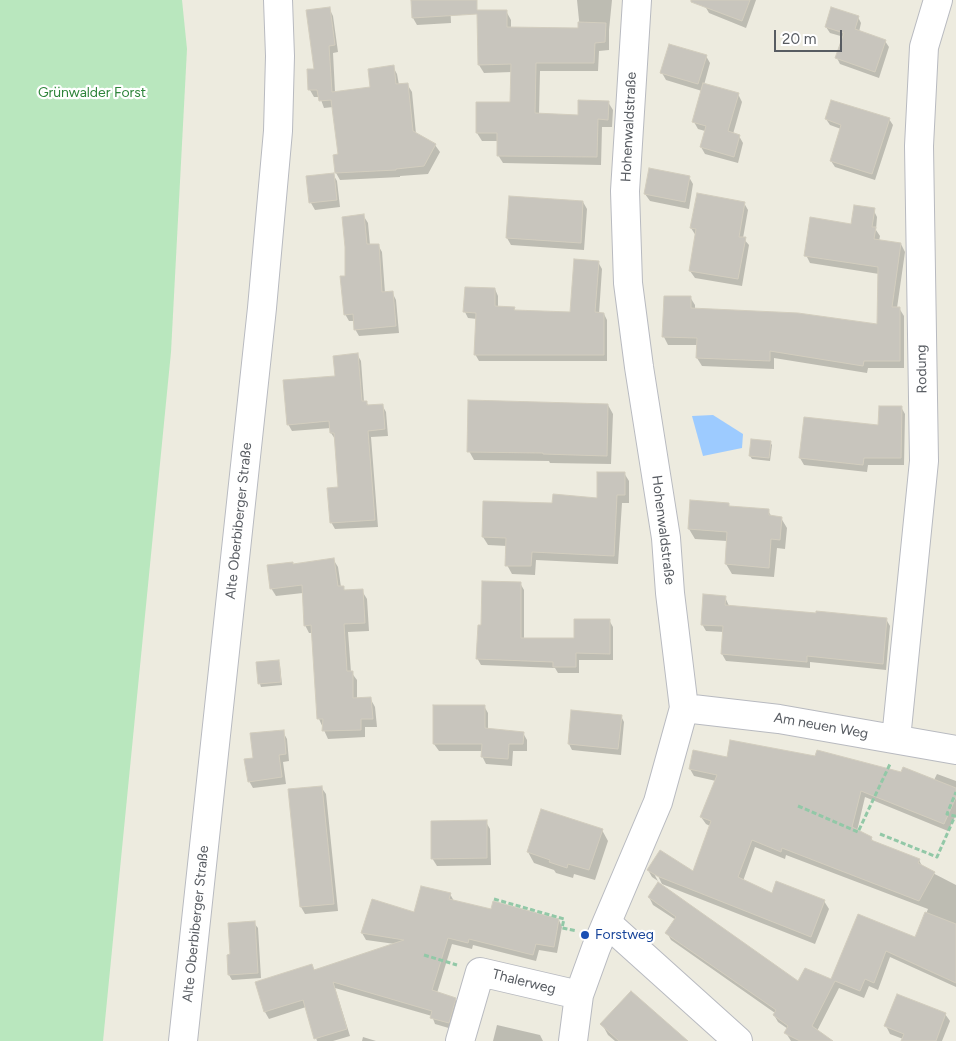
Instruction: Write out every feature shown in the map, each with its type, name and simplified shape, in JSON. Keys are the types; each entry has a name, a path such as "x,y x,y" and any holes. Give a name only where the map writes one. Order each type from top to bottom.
{"street":[{"name":"Alte Oberbiberger Straße","path":"183,1041 262,308 278,131 280,56 278,0"},
{"name":"Hohenwaldstraße","path":"573,1041 579,996 604,930 658,802 684,708 670,593 666,538 639,367 628,283 625,191 637,0"},
{"name":"Rodung","path":"899,740 924,461 919,146 924,48 938,0"},
{"name":"Am neuen Weg","path":"684,708 779,719 956,750"},
{"path":"604,930 738,1041"},
{"name":"Thalerweg","path":"460,1041 480,972 579,996"}],"path":[{"path":"798,806 858,832 899,740"},
{"path":"880,834 937,857 955,816 947,814 956,792"},
{"path":"494,899 564,919 562,928 604,930"},
{"path":"424,956 480,972"}],"green space":[{"name":"Grünwalder Forst","path":"0,0 182,0 187,49 171,352 103,1041 0,1041"}],"water":[{"path":"713,415 743,434 742,448 703,456 692,416"}],"building":[{"path":"411,0 477,0 477,10 507,10 507,27 578,28 578,22 606,23 605,42 595,43 594,63 536,63 535,113 578,115 578,100 609,101 608,120 598,119 597,157 497,156 497,133 476,133 476,102 510,102 511,64 478,65 477,14 412,18"},
{"path":"691,0 750,0 742,21 691,2"},
{"path":"330,7 335,45 329,46 332,92 370,87 368,69 394,65 396,84 408,83 413,131 436,144 424,166 396,170 335,173 333,155 338,154 331,100 319,101 317,90 308,90 307,69 314,69 306,10"},
{"path":"831,7 859,16 855,29 886,40 875,72 835,58 844,33 825,27"},
{"path":"669,44 707,55 698,84 660,73"},
{"path":"703,83 739,93 728,131 740,135 734,157 700,147 706,126 692,122"},
{"path":"831,100 890,118 872,174 830,161 841,125 825,119"},
{"path":"649,168 690,176 685,202 644,194"},
{"path":"334,173 337,200 309,203 306,176"},
{"path":"697,193 745,202 739,237 746,237 738,279 689,271 696,229 690,228"},
{"path":"509,196 583,201 581,243 506,238"},
{"path":"854,205 875,208 872,227 876,227 874,239 901,243 892,307 900,307 900,361 864,361 863,366 770,351 770,361 696,358 697,338 662,337 664,296 691,296 691,308 798,313 877,324 878,267 804,256 810,217 851,224"},
{"path":"364,214 367,244 379,244 382,292 393,291 396,326 354,330 353,314 344,315 340,276 345,276 342,217"},
{"path":"574,259 599,261 595,312 604,313 604,355 474,355 476,313 463,312 465,287 495,288 495,306 515,307 514,310 570,312"},
{"path":"358,353 362,401 367,401 367,405 383,404 385,429 368,431 375,520 330,523 327,488 338,487 334,433 330,433 329,421 287,425 283,380 335,376 333,356"},
{"path":"468,400 608,404 607,456 467,452"},
{"path":"879,406 902,406 901,458 864,458 863,465 799,458 804,417 878,425"},
{"path":"751,439 771,441 769,458 749,456"},
{"path":"597,472 625,472 625,495 617,495 614,556 532,552 531,566 505,566 506,538 482,537 483,501 552,503 553,494 597,498"},
{"path":"690,500 729,503 729,506 769,509 769,515 782,517 780,540 771,539 769,568 725,564 727,532 688,529"},
{"path":"334,558 338,586 344,586 344,590 363,589 365,623 344,624 347,671 353,671 353,698 371,697 373,719 361,719 361,730 322,731 323,719 317,719 311,625 304,626 302,585 270,589 267,565 293,562 293,564"},
{"path":"482,581 521,582 521,638 574,638 574,619 610,619 610,654 576,653 576,667 553,667 553,662 476,659 478,625 481,625"},
{"path":"703,594 726,596 725,605 887,618 883,664 807,656 807,662 721,654 723,626 701,625"},
{"path":"279,660 281,682 258,684 256,662"},
{"path":"433,705 485,705 485,728 524,732 523,744 509,744 508,759 481,757 482,744 433,744"},
{"path":"571,710 622,715 618,749 568,744"},
{"path":"284,730 286,754 279,755 282,777 248,782 244,759 253,758 250,733"},
{"path":"730,740 815,756 817,750 901,772 903,767 956,788 956,797 944,824 861,791 852,827 872,837 871,840 920,859 918,863 935,872 919,901 782,848 781,852 752,840 738,877 772,893 776,881 825,900 811,937 657,876 647,870 660,850 693,871 711,821 700,817 717,775 689,769 693,750 727,757"},
{"path":"322,786 334,904 300,907 288,789"},
{"path":"541,809 603,829 589,870 568,864 567,868 527,852"},
{"path":"487,820 487,858 431,859 431,821"},
{"path":"658,882 798,981 805,968 831,979 858,914 915,937 925,912 956,924 956,983 886,951 874,983 865,979 860,991 835,981 812,1026 833,1041 800,1041 784,1033 788,1026 773,1015 776,1010 665,933 676,917 648,897"},
{"path":"421,886 451,893 449,899 491,909 493,901 559,919 554,947 536,944 533,955 469,939 468,943 448,938 432,990 456,998 449,1023 430,1018 432,1011 333,982 347,1029 314,1039 303,1000 264,1012 255,982 312,964 314,970 404,940 361,933 372,899 414,912"},
{"path":"255,921 258,973 228,975 227,955 230,954 228,923"},
{"path":"631,991 688,1041 619,1041 600,1024"},
{"path":"897,994 946,1013 936,1041 901,1041 904,1034 884,1026"}],"place":[{"name":"Forstweg","path":"585,935"}]}
